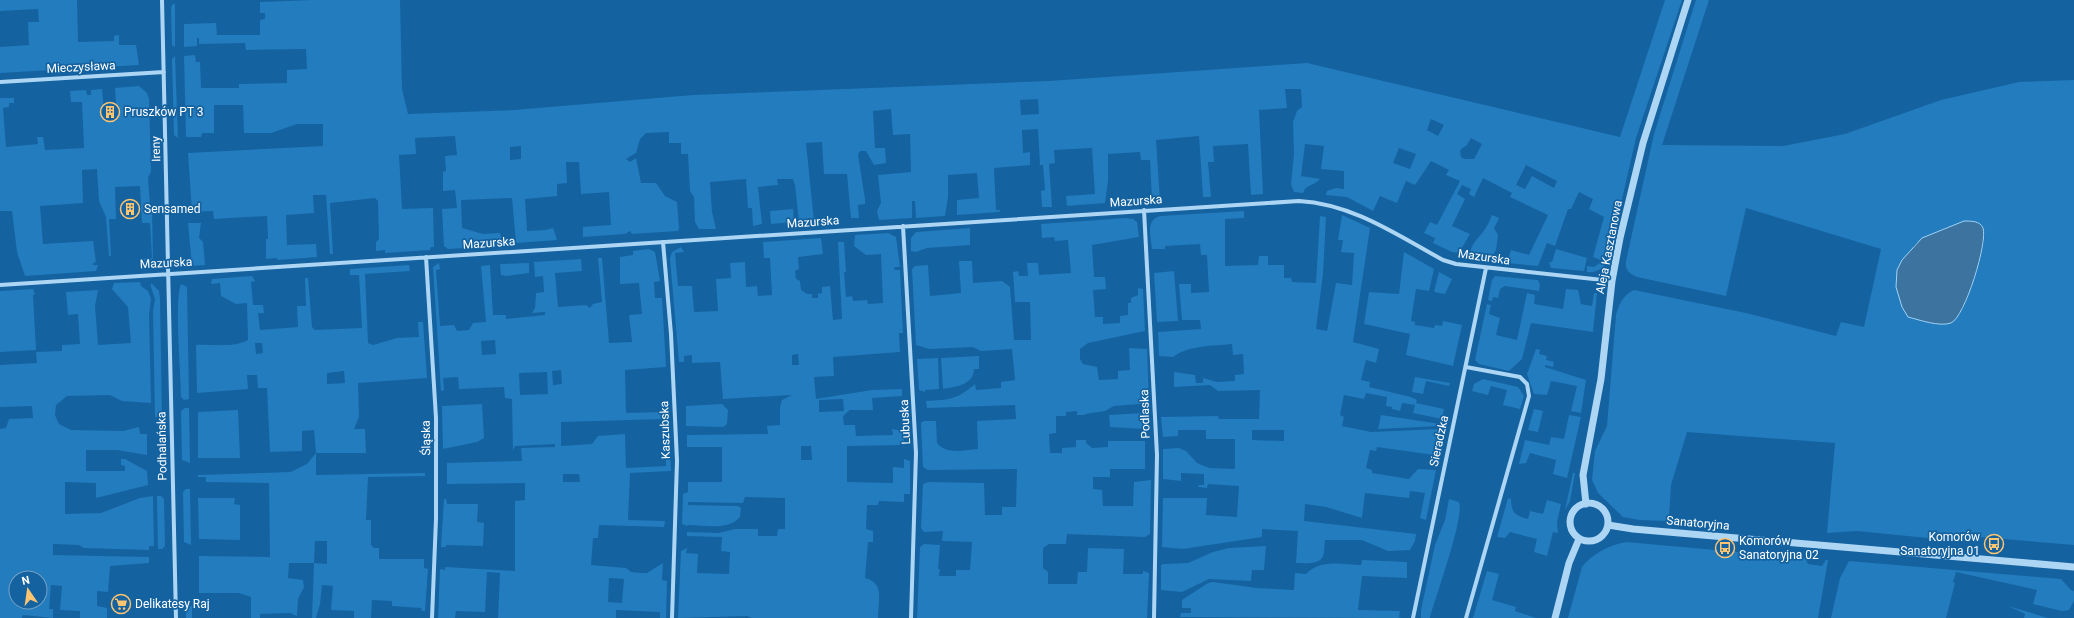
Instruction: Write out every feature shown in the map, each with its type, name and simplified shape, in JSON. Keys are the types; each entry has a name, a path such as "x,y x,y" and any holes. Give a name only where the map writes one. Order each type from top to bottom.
{"street":[{"name":"Ireny","path":"162,0 168,273"},
{"name":"Aleja Kasztanowa","path":"1586,504 1583,475 1601,374 1612,281 1630,192 1643,143 1688,0"},
{"name":"Mieczysława","path":"0,82 164,72"},
{"name":"Mazurska","path":"0,285 1287,201 1318,203 1342,208 1357,214 1443,260 1469,267 1612,281"},
{"name":"Podlaska","path":"1144,210 1157,455 1154,618"},
{"name":"Lubuska","path":"903,226 916,453 911,618"},
{"name":"Kaszubska","path":"663,242 672,338 677,461 672,618"},
{"name":"Śląska","path":"426,257 436,418 436,519 432,618"},
{"name":"Sieradzka","path":"1412,618 1486,268"},
{"name":"Podhalańska","path":"168,273 176,618"},
{"path":"1466,367 1520,377 1527,384 1529,396 1466,618"},
{"path":"1586,504 1597,505 1606,513 1608,525 1605,532 1594,541 1586,541 1579,539 1572,530 1570,519 1575,509 1586,504"},
{"name":"Sanatoryjna","path":"1608,525 1633,529 2074,567"},
{"path":"1555,618 1569,563 1579,539"}],"shaded area":[{"path":"0,0 77,0 78,42 114,41 114,36 119,35 119,45 136,45 139,65 0,73 0,47 29,45 28,22 39,22 38,9 0,11"},
{"path":"312,0 400,0 402,89 408,114 514,110 693,95 1049,81 1307,63 1620,137 1665,0 1682,0 1636,138 1608,261 1599,270 1593,272 1587,272 1587,266 1594,267 1603,261 1593,257 1604,217 1589,209 1593,199 1579,192 1571,209 1568,209 1555,246 1547,243 1538,266 1507,263 1511,250 1529,255 1548,215 1510,197 1512,193 1483,178 1474,197 1469,194 1471,189 1462,185 1457,194 1465,199 1452,226 1470,234 1459,253 1452,252 1433,243 1435,238 1424,233 1430,222 1437,225 1460,181 1446,175 1449,170 1431,161 1415,185 1406,181 1397,203 1380,196 1373,211 1347,197 1326,195 1327,191 1336,188 1344,189 1344,171 1321,169 1324,146 1305,144 1301,176 1320,179 1308,186 1303,193 1294,192 1291,184 1294,154 1293,122 1297,111 1302,107 1301,89 1285,89 1287,108 1259,110 1263,194 1251,195 1248,144 1213,146 1214,162 1208,162 1211,197 1203,197 1199,136 1156,140 1160,200 1152,200 1150,160 1141,160 1140,152 1108,154 1108,181 1105,203 1067,206 1066,196 1095,194 1092,148 1054,150 1055,163 1049,164 1052,207 1042,207 1041,191 1045,190 1043,165 1040,165 1038,129 1022,130 1023,153 1030,152 1030,165 994,168 996,210 1001,210 999,212 957,215 957,200 979,198 977,173 948,175 948,197 945,216 916,218 915,201 912,201 912,218 879,220 877,211 881,203 878,175 911,172 910,134 893,135 891,109 873,111 875,148 885,148 886,163 874,165 866,151 860,151 858,155 865,199 865,204 858,205 859,218 851,218 847,174 824,174 822,142 806,143 814,221 799,222 793,179 777,179 778,185 758,187 762,224 753,226 752,208 748,208 746,179 710,182 712,212 716,229 699,229 695,222 694,197 690,191 688,154 681,154 681,143 669,143 669,132 646,133 640,139 636,153 626,159 630,162 636,158 641,183 656,183 665,196 677,202 678,231 632,234 630,231 625,234 583,237 583,227 611,225 609,192 581,194 579,162 566,162 567,183 557,184 557,196 525,199 527,231 553,228 557,240 516,243 512,198 461,200 462,228 483,234 500,233 502,241 500,246 448,249 444,246 442,209 457,208 455,190 443,191 443,172 446,171 445,156 457,155 455,136 415,138 416,154 399,155 402,209 433,208 434,247 431,247 430,250 385,253 385,250 376,251 376,242 379,239 378,201 375,198 330,203 333,254 330,254 326,195 313,195 314,213 286,215 287,245 316,244 317,257 278,260 276,258 266,259 266,239 268,239 267,216 214,219 213,211 192,212 188,153 323,146 323,124 297,124 271,133 244,133 243,105 214,105 214,133 202,133 201,137 186,137 184,56 195,55 196,62 200,62 201,88 239,88 239,84 287,83 287,70 307,69 306,49 246,50 245,43 199,44 199,38 197,38 197,46 184,47 184,24 216,23 217,35 260,35 260,20 265,19 265,13 260,13 260,2","holes":["1038,99 1039,114 1021,115 1020,100","1431,119 1444,125 1438,136 1427,130","1471,138 1482,144 1474,159 1465,159 1461,157 1460,150 1467,145","521,146 521,159 510,160 510,147","1399,148 1416,154 1410,169 1393,163","1526,165 1557,181 1554,188 1532,176 1525,189 1516,185"]},
{"path":"1696,0 1709,0 1662,145 1783,146 1845,134 1941,100 2019,82 2074,80 2074,545 1980,537 1968,542 1857,531 1827,533 1835,443 1687,432 1671,485 1669,517 1667,521 1639,520 1623,517 1598,493 1592,480 1595,451 1607,426 1616,315 1620,304 1627,294 1634,290 1746,313 1836,336 1841,322 1864,327 1881,249 1746,208 1726,296 1637,277 1628,271 1626,261 1654,134","holes":["1947,227 1983,227 1984,236 1981,255 1962,311 1950,322 1932,322 1913,246 1917,242"]},
{"path":"175,4 175,47 172,45 171,7"},
{"path":"175,56 178,138 174,135 172,59"},
{"path":"139,86 147,93 149,99 151,172 148,177 150,206 152,209 153,257 152,260 148,263 142,263 142,259 152,258 150,223 142,223 140,186 115,187 116,219 109,219 111,256 109,256 106,217 99,201 97,169 82,170 83,203 40,206 43,244 93,241 96,262 93,263 93,265 98,265 96,271 25,276 17,252 12,211 0,211 0,98 14,98 14,103 9,103 9,107 3,108 6,147 38,144 37,137 43,137 45,150 84,148 82,102 71,102 70,91 86,90 87,95 91,95 91,90 102,89 105,120 117,119 115,88"},
{"path":"793,209 794,222 771,224 770,211"},
{"path":"1244,211 1244,218 1225,219 1225,266 1258,265 1259,256 1268,256 1268,265 1284,265 1284,278 1291,278 1292,282 1316,283 1320,216 1326,217 1323,274 1316,329 1327,331 1336,283 1352,285 1354,253 1341,252 1343,240 1338,240 1342,215 1370,228 1353,342 1379,349 1376,363 1366,360 1361,380 1370,382 1369,387 1411,397 1417,400 1416,403 1444,409 1442,419 1413,413 1415,405 1402,403 1400,411 1392,409 1392,407 1386,406 1387,397 1366,393 1364,399 1344,395 1340,415 1344,417 1342,426 1371,432 1440,429 1434,455 1377,447 1376,451 1370,450 1366,468 1372,470 1372,473 1409,479 1418,469 1436,470 1426,520 1420,518 1425,493 1410,491 1409,498 1365,493 1362,518 1326,507 1305,504 1304,521 1416,534 1415,541 1410,550 1388,551 1362,540 1325,540 1323,556 1319,561 1311,563 1296,563 1298,531 1262,529 1262,537 1183,549 1162,547 1163,498 1207,498 1206,515 1237,517 1239,486 1208,484 1207,488 1198,487 1199,485 1204,485 1204,474 1181,473 1181,481 1163,479 1163,449 1179,448 1186,451 1197,463 1209,468 1235,469 1235,439 1206,439 1206,430 1178,430 1178,436 1163,437 1161,417 1218,416 1219,419 1259,419 1260,390 1218,391 1210,385 1174,387 1174,372 1195,375 1196,383 1203,383 1203,378 1217,382 1235,381 1235,375 1244,374 1243,354 1233,355 1232,344 1194,348 1179,353 1173,357 1159,356 1158,332 1201,329 1200,320 1182,320 1179,284 1191,284 1191,293 1209,292 1207,255 1201,255 1200,244 1165,246 1165,249 1152,249 1150,234 1151,225 1155,218 1160,216","holes":["1252,430 1284,430 1284,441 1252,440"]},
{"path":"1492,215 1499,218 1494,228 1498,235 1496,250 1493,255 1470,254 1474,243 1486,227"},
{"path":"1126,218 1133,219 1137,222 1139,237 1092,245 1094,277 1105,277 1106,289 1093,290 1095,317 1103,317 1103,324 1120,323 1120,316 1128,315 1128,303 1131,303 1131,298 1138,295 1138,288 1143,289 1145,331 1088,343 1080,349 1080,359 1083,364 1097,367 1099,380 1118,379 1118,371 1130,370 1129,348 1147,349 1149,401 1140,404 1114,406 1105,411 1085,415 1077,415 1077,411 1066,412 1066,416 1056,416 1056,433 1049,434 1050,453 1062,453 1062,448 1076,447 1076,440 1086,440 1086,443 1092,448 1108,447 1108,441 1145,441 1145,469 1110,469 1110,477 1093,477 1093,489 1102,490 1103,506 1133,506 1134,482 1151,480 1150,534 1145,537 1067,534 1066,544 1049,544 1043,548 1043,568 1048,572 1048,584 1077,584 1078,572 1087,572 1088,548 1124,549 1123,574 1143,574 1143,571 1149,573 1147,618 917,618 920,547 924,544 940,545 938,569 940,569 939,576 956,576 956,570 970,570 972,542 942,541 943,531 924,532 921,528 923,484 928,482 984,483 985,515 1002,515 1002,507 1016,507 1017,469 928,470 923,467 921,423 924,421 936,421 937,443 941,447 950,450 962,451 978,449 977,421 1016,419 1015,405 927,408 926,401 953,398 975,384 976,390 1001,388 1001,382 1015,380 1012,349 981,351 973,347 929,349 916,345 912,269 915,266 928,265 930,296 961,293 959,261 972,261 973,283 1002,281 1010,287 1014,340 1031,340 1030,302 1015,302 1013,272 1018,271 1019,276 1028,276 1027,263 1038,263 1039,275 1071,273 1068,240 1055,241 1054,237 1042,238 1041,224"},
{"path":"1964,221 1973,221 1980,224 1983,228 1984,236 1979,263 1963,308 1957,318 1951,323 1946,324 1930,323 1908,317 1902,307 1896,287 1897,270 1902,260 1922,238"},
{"path":"188,223 201,223 199,238 203,242 205,265 192,266"},
{"path":"970,228 970,245 927,248 916,252 911,251 911,238 916,232"},
{"path":"888,233 896,237 900,267 894,267 895,270 900,270 903,333 899,333 900,352 833,357 834,376 814,377 816,399 872,390 902,389 902,396 872,398 873,410 850,410 843,416 844,425 855,425 856,436 893,435 892,429 904,431 904,445 847,446 847,482 893,483 893,467 904,468 904,459 910,461 910,494 904,494 904,502 879,501 878,505 867,505 866,529 873,531 873,542 868,542 865,578 871,580 878,588 878,618 752,618 747,616 678,618 681,551 687,548 686,553 698,554 697,573 729,574 730,552 721,551 722,537 687,536 687,532 719,533 735,529 758,529 758,536 777,536 778,529 785,529 785,498 745,497 743,503 688,502 688,505 738,506 741,508 740,517 729,524 722,526 687,526 682,524 683,494 688,492 688,482 722,482 722,447 687,447 687,435 768,434 767,426 780,425 780,407 782,400 792,395 723,399 720,362 692,363 692,355 684,356 684,362 679,362 670,259 672,252 681,247 684,252 675,253 678,286 692,286 694,312 718,311 716,279 731,278 730,263 745,262 746,287 757,286 758,296 772,295 770,258 764,258 763,242 821,238 823,254 798,257 799,269 795,271 796,279 800,281 801,290 807,294 812,294 812,298 818,298 818,294 822,293 822,287 830,286 833,320 842,319 838,242 844,242 846,297 852,296 853,301 867,300 868,304 883,303 881,254 866,255 854,246 855,235","holes":["798,354 799,365 792,365 792,355","843,399 844,411 819,412 819,400","801,446 811,446 812,460 801,460"]},
{"path":"649,249 655,252 660,281 654,282 655,298 662,298 666,367 625,370 626,413 663,412 664,419 561,422 561,446 592,444 598,436 625,434 626,468 666,466 665,433 669,433 671,471 630,473 628,520 665,521 664,527 599,525 598,538 593,538 591,565 626,568 631,572 647,573 663,563 662,580 667,581 666,618 660,618 660,612 616,610 616,618 498,618 500,573 487,572 485,612 456,611 455,618 438,618 440,569 445,570 445,567 515,571 515,501 525,500 525,483 447,484 447,463 522,461 521,448 555,447 555,444 515,446 513,451 512,399 505,398 504,387 459,389 458,377 443,378 444,390 441,391 433,267 439,263 440,269 436,270 440,326 454,325 457,331 469,330 473,323 486,322 481,266 490,265 493,315 506,315 506,319 545,315 545,312 532,313 535,308 536,293 544,292 543,276 535,277 534,262 581,259 582,271 555,273 558,307 586,305 590,308 593,304 602,302 598,258 602,258 609,343 632,342 629,315 642,314 639,283 620,284 620,257 633,255 633,251","holes":["495,340 496,354 482,355 481,341","561,370 562,384 553,385 552,371","547,372 548,394 520,395 519,373","563,474 579,474 580,482 563,482","609,578 624,579 622,603 608,602"]},
{"path":"1556,249 1587,258 1584,271 1551,268 1549,262 1552,262"},
{"path":"1404,252 1434,269 1429,291 1416,289 1411,321 1415,322 1415,325 1434,328 1435,325 1442,326 1443,321 1462,325 1453,366 1406,355 1410,334 1364,324 1369,292 1399,294"},
{"path":"529,263 529,273 506,276 501,275 500,264"},
{"path":"409,265 410,271 365,274 368,343 373,345 397,338 419,337 418,322 423,322 427,378 358,383 359,417 354,429 365,429 366,453 316,453 314,430 302,431 302,451 270,452 267,388 258,388 257,375 247,375 248,389 197,393 196,345 230,345 248,340 247,303 236,304 221,296 220,283 211,284 212,279 252,276 255,281 251,282 253,305 263,305 264,313 258,313 260,330 298,327 297,306 306,306 305,278 308,278 312,327 315,330 362,328 359,275 350,275 350,269","holes":["255,343 262,343 263,353 256,354","344,371 345,383 327,384 327,373"]},
{"path":"1174,271 1178,321 1157,322 1154,273"},
{"path":"1439,272 1452,279 1445,294 1434,292"},
{"path":"1495,276 1538,280 1540,285 1539,291 1505,286 1500,289 1498,298 1493,297 1492,301 1488,300 1492,280"},
{"path":"140,282 141,286 148,291 151,299 149,315 151,403 122,401 110,395 67,396 56,405 55,415 59,424 71,430 123,431 139,427 140,434 147,434 147,455 117,450 86,450 86,471 125,471 125,466 121,465 121,459 125,459 147,471 148,485 96,498 96,483 65,482 65,514 101,513 140,498 153,496 154,546 149,546 149,550 84,548 79,545 53,544 53,555 149,557 149,563 110,566 108,592 97,591 97,606 107,608 107,618 80,618 80,611 60,610 62,586 51,585 49,609 53,609 53,618 23,615 22,618 0,618 0,429 6,428 9,419 33,418 32,406 0,407 0,365 37,363 36,352 62,351 62,345 80,344 78,314 68,315 66,292 98,290 95,306 98,345 131,343 128,307 112,289 114,283"},
{"path":"151,283 159,291 160,299 162,414 159,417 155,417 153,311 155,299"},
{"path":"181,284 187,287 189,399 184,400 181,397 178,321 178,305"},
{"path":"33,289 35,294 33,295 36,350 0,352 0,291"},
{"path":"1566,289 1578,290 1581,304 1592,306 1594,293 1597,293 1593,332 1531,323 1522,359 1509,371 1479,364 1475,360 1487,304 1491,305 1489,314 1500,318 1496,335 1517,340 1527,293 1535,295 1534,304 1563,309"},
{"path":"1536,349 1540,350 1539,354 1547,356 1546,360 1554,362 1553,367 1545,365 1545,367 1586,380 1581,413 1571,411 1577,386 1551,381 1547,395 1534,394 1527,374"},
{"path":"979,356 979,369 974,369 971,379 958,386 943,389 941,358"},
{"path":"938,358 939,389 925,390 925,392 919,390 917,359"},
{"path":"1415,377 1450,383 1449,386 1426,381 1423,394 1412,392"},
{"path":"1483,379 1518,387 1524,396 1520,409 1503,405 1507,390 1491,386 1488,395 1472,391 1474,384"},
{"path":"482,404 484,438 477,442 443,449 442,406"},
{"path":"722,404 728,410 727,424 723,427 686,426 686,406"},
{"path":"185,408 189,408 190,463 182,460 181,411"},
{"path":"1534,409 1543,411 1538,432 1528,430"},
{"path":"238,410 240,458 198,458 198,412"},
{"path":"1144,413 1144,429 1110,427 1109,415"},
{"path":"1381,415 1440,424 1440,426 1378,429"},
{"path":"1569,415 1581,417 1567,478 1553,474 1556,460 1530,453 1526,463 1519,464 1525,440 1549,445 1551,437 1564,439"},
{"path":"316,453 316,475 425,473 425,476 368,477 366,520 371,520 371,545 374,548 379,548 379,559 424,559 424,568 428,569 425,611 422,611 421,608 392,606 392,601 372,600 371,618 354,618 354,611 331,610 333,586 322,585 320,604 316,618 312,618 314,563 289,563 288,578 303,580 304,587 298,599 297,616 290,613 260,614 260,618 251,618 251,597 239,593 199,593 199,556 270,557 269,483 206,482 206,477 198,477 198,475 291,472 307,464","holes":["315,541 327,541 327,564 314,563"]},
{"path":"1573,473 1575,473 1570,501 1565,510"},
{"path":"186,489 190,489 191,545 184,542 183,492"},
{"path":"157,496 161,496 164,499 165,546 162,549 158,549"},
{"path":"198,498 235,498 234,504 240,505 240,540 199,539"},
{"path":"1508,498 1511,499 1513,511 1520,517 1528,519 1530,511 1543,514 1547,500 1561,504 1557,522 1558,533 1553,532 1547,556 1534,552 1537,539 1510,532 1505,538 1497,537"},
{"path":"444,499 446,499 447,504 478,504 477,522 484,523 483,546 446,545 446,547 441,547"},
{"path":"1449,499 1459,502 1460,510 1458,524 1430,618 1421,618 1421,610 1435,545 1445,520"},
{"path":"1626,542 1805,558 1808,564 1822,566 1826,560 1828,560 1818,618 1568,618 1582,567 1586,562 1601,551 1613,545"},
{"path":"1266,546 1264,570 1252,570 1251,581 1209,579 1182,592 1161,590 1161,565 1188,563 1213,552 1229,548"},
{"path":"1362,560 1407,562 1407,578 1362,576 1358,610 1400,611 1399,617 1401,618 1180,617 1181,613 1191,613 1191,608 1182,608 1182,600 1208,583 1213,582 1257,588 1294,590 1295,573 1306,574 1312,569 1325,564 1339,563 1361,565"},
{"path":"1849,561 2061,579 2071,590 2074,591 2074,601 2069,610 2062,611 2033,604 2037,590 1956,572 1953,582 1955,583 1946,618 1831,618 1840,578"},
{"path":"1487,571 1499,574 1492,600 1516,607 1515,611 1536,618 1473,618"},
{"path":"189,606 192,606 192,618 186,618 186,609"},
{"path":"2008,606 2048,618 2024,618 2025,614"}],"place":[{"name":"Pruszków PT 3","path":"110,112"},
{"name":"Sensamed","path":"130,209"},
{"name":"Komorów Sanatoryjna 01","path":"1994,544"},
{"name":"Komorów Sanatoryjna 02","path":"1725,548"},
{"name":"Delikatesy Raj","path":"121,604"}]}
